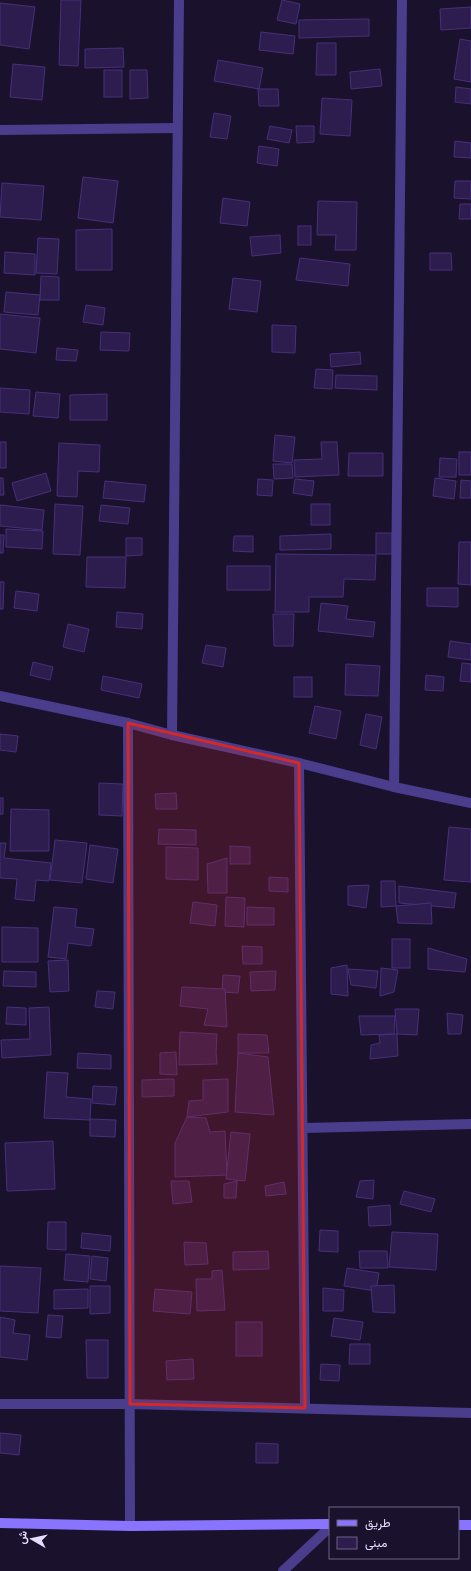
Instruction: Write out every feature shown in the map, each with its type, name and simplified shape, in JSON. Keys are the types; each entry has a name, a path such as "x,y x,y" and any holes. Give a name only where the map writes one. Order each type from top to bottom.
{"street":[{"path":"172,735 179,0"},
{"path":"394,787 402,0"},
{"path":"0,130 177,128"},
{"path":"0,696 128,723 172,735 394,787 471,803"},
{"path":"128,723 130,1526"},
{"path":"299,764 304,1128 305,1408"},
{"path":"304,1128 471,1124"},
{"path":"0,1404 130,1404 471,1413"},
{"path":"0,1523 130,1526 329,1526"},
{"path":"459,1525 471,1525"},
{"path":"283,1571 329,1527"}],"highlighted area":[{"path":"128,723 299,763 305,1408 130,1404"}],"building":[{"path":"61,0 81,0 78,66 59,65"},
{"path":"282,0 300,4 296,24 277,20"},
{"path":"0,3 35,7 29,49 0,45"},
{"path":"471,7 471,28 441,30 440,9"},
{"path":"369,19 369,36 299,38 299,20"},
{"path":"261,32 295,36 293,54 259,50"},
{"path":"460,39 471,41 471,82 454,79"},
{"path":"317,43 336,43 336,75 316,75"},
{"path":"123,48 124,67 85,68 85,49"},
{"path":"218,60 263,68 259,89 214,81"},
{"path":"13,64 45,67 42,100 10,97"},
{"path":"380,69 382,86 351,89 350,72"},
{"path":"104,70 122,70 122,97 104,97"},
{"path":"130,70 147,70 148,98 130,99"},
{"path":"456,87 471,89 471,104 455,102"},
{"path":"258,89 278,89 279,106 259,106"},
{"path":"322,98 352,100 350,136 320,134"},
{"path":"214,113 231,116 227,139 210,137"},
{"path":"270,126 292,130 289,143 267,139"},
{"path":"296,126 314,126 314,142 297,143"},
{"path":"455,141 471,143 471,158 454,157"},
{"path":"259,146 279,149 277,166 257,163"},
{"path":"83,177 118,181 113,223 78,218"},
{"path":"455,181 471,181 471,199 454,198"},
{"path":"2,183 44,186 41,220 0,217"},
{"path":"223,198 250,202 247,226 220,223"},
{"path":"318,201 357,202 356,250 335,250 336,235 317,235"},
{"path":"460,204 471,204 471,219 459,219"},
{"path":"298,226 311,226 311,245 298,245"},
{"path":"112,229 112,270 76,270 76,230"},
{"path":"280,235 281,253 252,256 250,237"},
{"path":"38,238 59,239 57,274 36,273"},
{"path":"5,252 35,254 35,275 4,273"},
{"path":"430,253 451,253 452,270 430,270"},
{"path":"300,258 350,264 348,286 296,280"},
{"path":"41,276 59,277 59,300 40,300"},
{"path":"233,278 261,281 257,312 229,309"},
{"path":"6,292 40,295 38,315 4,312"},
{"path":"86,305 105,308 103,325 83,322"},
{"path":"0,314 40,318 36,353 0,349"},
{"path":"272,325 296,326 295,353 272,352"},
{"path":"101,332 130,333 129,351 100,350"},
{"path":"57,348 78,350 76,361 56,360"},
{"path":"360,352 361,364 331,367 330,354"},
{"path":"316,369 333,370 332,389 314,388"},
{"path":"336,375 377,376 377,390 335,388"},
{"path":"0,388 30,390 29,414 0,412"},
{"path":"36,392 60,394 58,418 33,416"},
{"path":"107,394 107,420 70,420 70,395"},
{"path":"275,435 295,437 292,463 273,461"},
{"path":"0,442 6,442 6,468 0,468"},
{"path":"321,442 337,442 339,475 295,477 294,460 322,459"},
{"path":"59,443 100,445 99,472 78,471 77,497 57,496"},
{"path":"459,452 471,452 471,475 459,475"},
{"path":"349,453 383,453 383,476 348,476"},
{"path":"440,458 457,459 456,477 439,477"},
{"path":"273,464 292,464 293,478 274,479"},
{"path":"46,473 51,491 17,501 12,483"},
{"path":"0,478 3,478 4,495 0,495"},
{"path":"435,478 456,481 454,499 433,496"},
{"path":"258,479 273,480 272,496 257,495"},
{"path":"295,479 314,481 312,496 293,493"},
{"path":"461,480 471,481 471,498 460,498"},
{"path":"105,481 146,485 144,502 103,498"},
{"path":"55,504 83,506 80,555 53,554"},
{"path":"311,504 330,504 330,525 311,525"},
{"path":"0,505 44,510 42,530 0,526"},
{"path":"101,505 130,508 128,524 99,521"},
{"path":"6,529 43,531 42,549 6,547"},
{"path":"376,533 392,533 392,554 376,554"},
{"path":"331,534 331,549 280,550 280,536"},
{"path":"0,535 4,535 3,553 0,553"},
{"path":"234,536 253,536 253,552 233,551"},
{"path":"126,538 142,538 142,555 126,556"},
{"path":"459,542 471,542 471,585 458,584"},
{"path":"276,554 376,555 375,580 344,579 343,597 309,597 309,612 275,612"},
{"path":"87,557 126,557 125,588 86,587"},
{"path":"227,566 270,566 270,590 227,590"},
{"path":"0,582 4,582 3,609 0,609"},
{"path":"427,588 458,588 458,607 427,606"},
{"path":"16,591 39,594 37,611 14,608"},
{"path":"321,603 348,606 346,619 375,622 373,637 318,631"},
{"path":"117,612 143,614 142,629 116,627"},
{"path":"273,614 294,614 293,646 274,646"},
{"path":"68,624 89,629 84,652 63,647"},
{"path":"450,641 471,644 471,660 448,657"},
{"path":"206,645 226,648 223,667 202,663"},
{"path":"33,662 53,667 50,680 30,675"},
{"path":"462,663 471,664 471,682 460,681"},
{"path":"346,664 380,666 378,696 345,695"},
{"path":"426,675 444,677 443,691 425,690"},
{"path":"103,676 142,684 139,698 101,690"},
{"path":"294,677 312,677 312,697 294,697"},
{"path":"315,706 341,711 336,739 309,733"},
{"path":"366,714 382,717 376,749 360,745"},
{"path":"0,734 18,736 16,752 0,750"},
{"path":"99,783 123,784 122,816 99,815"},
{"path":"176,793 177,809 156,809 155,794"},
{"path":"0,798 3,798 3,814 0,814"},
{"path":"11,809 49,810 49,851 10,851"},
{"path":"449,827 471,829 471,882 444,880"},
{"path":"159,829 196,830 196,845 158,844"},
{"path":"55,840 87,843 82,883 50,880"},
{"path":"0,843 6,843 4,858 51,863 49,881 36,880 34,901 15,899 17,879 0,878"},
{"path":"90,845 118,849 113,883 86,879"},
{"path":"230,846 250,847 250,864 230,864"},
{"path":"166,847 198,848 198,880 166,879"},
{"path":"227,858 227,893 208,893 207,864"},
{"path":"269,877 288,878 288,892 269,891"},
{"path":"381,881 395,881 396,906 381,907"},
{"path":"369,885 366,908 348,905 348,886"},
{"path":"399,886 456,893 454,908 399,903"},
{"path":"226,897 245,898 244,927 225,926"},
{"path":"193,902 217,905 215,926 190,923"},
{"path":"431,903 432,924 398,923 396,906"},
{"path":"54,907 77,909 75,927 94,929 91,946 68,943 66,959 48,957"},
{"path":"247,907 274,908 274,925 247,925"},
{"path":"2,927 38,928 38,962 2,962"},
{"path":"392,939 410,939 410,968 392,968"},
{"path":"242,946 262,947 262,964 243,964"},
{"path":"428,948 467,959 465,972 428,969"},
{"path":"68,960 69,991 50,992 48,961"},
{"path":"347,965 348,996 331,994 331,968"},
{"path":"381,968 398,970 394,992 380,996"},
{"path":"348,969 378,971 376,988 351,985"},
{"path":"4,971 36,972 36,987 3,986"},
{"path":"276,971 275,990 251,991 250,972"},
{"path":"223,975 240,976 238,993 222,992"},
{"path":"182,987 225,989 227,1027 204,1025 208,1009 180,1006"},
{"path":"97,991 115,992 113,1009 95,1007"},
{"path":"7,1007 26,1008 26,1025 6,1024"},
{"path":"49,1007 51,1055 2,1058 1,1040 30,1039 29,1008"},
{"path":"395,1009 419,1009 417,1035 397,1034"},
{"path":"447,1013 463,1015 461,1034 448,1034"},
{"path":"359,1016 395,1016 394,1034 361,1035"},
{"path":"180,1032 217,1034 217,1064 179,1065"},
{"path":"238,1034 267,1035 269,1053 238,1053"},
{"path":"397,1034 398,1056 370,1059 371,1045 380,1043 379,1035"},
{"path":"176,1052 177,1075 160,1074 160,1053"},
{"path":"78,1053 111,1055 111,1069 77,1068"},
{"path":"238,1053 268,1057 274,1115 235,1112"},
{"path":"47,1072 68,1073 66,1097 91,1099 90,1120 44,1118"},
{"path":"174,1079 174,1096 142,1097 142,1080"},
{"path":"228,1079 228,1112 187,1117 189,1101 203,1100 203,1080"},
{"path":"93,1086 117,1087 115,1105 92,1103"},
{"path":"187,1117 206,1118 210,1132 225,1131 227,1175 175,1177 175,1143"},
{"path":"90,1119 116,1120 115,1137 90,1136"},
{"path":"231,1132 250,1134 245,1181 226,1179"},
{"path":"53,1141 55,1189 7,1191 5,1143"},
{"path":"374,1180 373,1199 356,1197 360,1181"},
{"path":"171,1181 189,1181 192,1202 173,1204"},
{"path":"237,1181 236,1198 224,1198 224,1184"},
{"path":"284,1182 286,1194 266,1196 265,1186"},
{"path":"404,1191 435,1199 431,1212 400,1204"},
{"path":"390,1205 391,1225 369,1226 368,1207"},
{"path":"48,1222 66,1222 66,1250 47,1249"},
{"path":"320,1230 338,1231 338,1252 319,1251"},
{"path":"392,1232 438,1234 436,1270 389,1267"},
{"path":"82,1233 111,1236 110,1251 81,1248"},
{"path":"184,1242 206,1243 208,1264 185,1265"},
{"path":"268,1251 269,1269 233,1270 233,1252"},
{"path":"359,1251 387,1251 388,1268 360,1268"},
{"path":"66,1254 90,1256 88,1282 64,1280"},
{"path":"92,1256 108,1258 106,1281 90,1279"},
{"path":"0,1266 41,1268 38,1313 0,1311"},
{"path":"347,1268 379,1273 376,1291 344,1286"},
{"path":"222,1270 225,1310 197,1311 196,1279 212,1279 212,1271"},
{"path":"394,1285 395,1313 373,1312 371,1286"},
{"path":"90,1286 110,1286 110,1313 90,1314"},
{"path":"323,1288 344,1290 343,1311 323,1311"},
{"path":"88,1289 88,1308 54,1309 54,1290"},
{"path":"155,1289 192,1292 190,1314 153,1311"},
{"path":"48,1315 63,1316 61,1338 46,1337"},
{"path":"0,1317 15,1320 13,1333 30,1335 27,1360 0,1357"},
{"path":"334,1318 363,1322 360,1340 331,1336"},
{"path":"236,1322 262,1322 262,1356 236,1356"},
{"path":"86,1340 108,1340 108,1378 87,1378"},
{"path":"350,1344 370,1344 370,1364 349,1364"},
{"path":"193,1359 194,1379 167,1380 166,1361"},
{"path":"321,1364 340,1365 339,1381 320,1380"},
{"path":"0,1433 21,1435 19,1455 0,1453"},
{"path":"256,1443 278,1444 278,1463 256,1463"}]}
